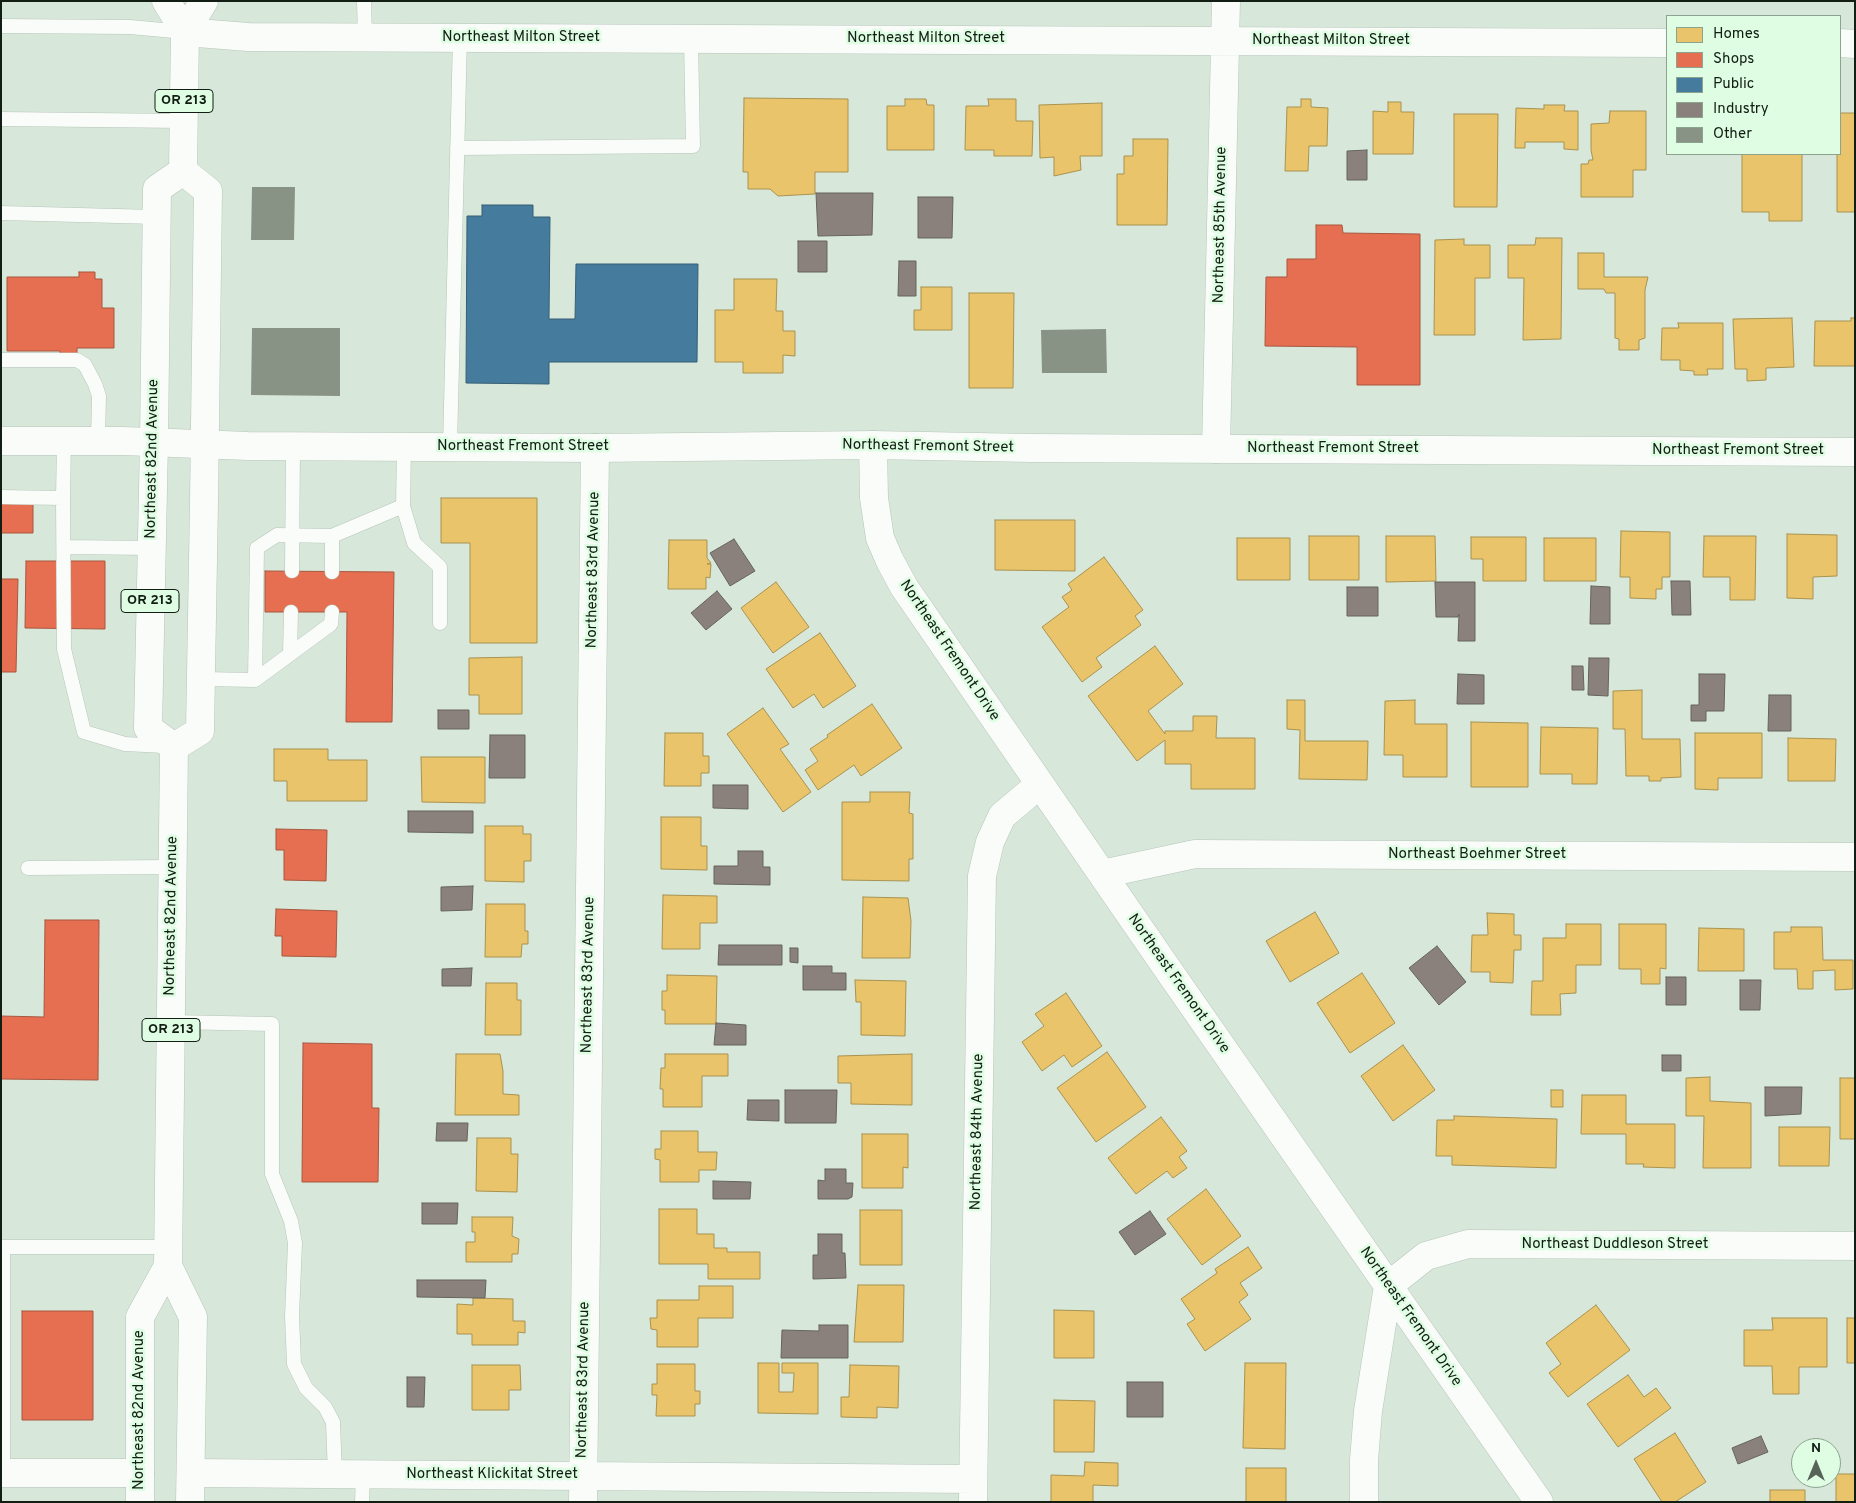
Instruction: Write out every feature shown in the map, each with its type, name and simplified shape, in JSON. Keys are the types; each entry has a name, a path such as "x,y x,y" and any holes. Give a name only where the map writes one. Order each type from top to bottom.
{"street":[{"path":"166,1 185,32 204,1"},
{"name":"Northeast 85th Avenue","path":"1216,449 1226,1"},
{"name":"Northeast Milton Street","path":"185,32 248,37 1666,43"},
{"name":"OR 213","path":"183,171 185,32"},
{"path":"1841,43 1855,44"},
{"path":"174,747 200,731 205,445 208,191 183,171"},
{"name":"Northeast 82nd Avenue","path":"183,171 157,189 148,728 174,747 168,1256 193,1317 190,1502"},
{"name":"Northeast Fremont Street","path":"1,441 404,447 595,448 873,445 1031,448 1855,452"},
{"name":"Northeast Fremont Drive","path":"873,445 876,515 880,538 890,562 904,586 1539,1502"},
{"name":"Northeast 83rd Avenue","path":"583,1502 595,448"},
{"name":"Northeast 84th Avenue","path":"973,1490 982,876 990,842 1002,816 1040,784"},
{"name":"Northeast Boehmer Street","path":"1102,874 1194,854 1855,857"},
{"name":"Northeast Duddleson Street","path":"1388,1286 1426,1256 1468,1244 1855,1246"},
{"name":"Northeast 82nd Avenue","path":"140,1502 140,1317 168,1256"},
{"path":"1364,1502 1364,1460 1368,1411 1388,1286"},
{"path":"2,1473 140,1473"},
{"name":"Northeast Klickitat Street","path":"191,1473 583,1475 973,1490"}],"lane":[{"path":"364,1 365,37"},
{"path":"1,26 130,27 185,32"},
{"path":"450,447 460,37"},
{"path":"457,148 693,146 692,38"},
{"path":"1,119 184,120"},
{"path":"1,214 156,217"},
{"path":"1,360 78,360 85,366 96,384 99,396 98,441"},
{"path":"64,441 64,649 84,732 125,744 174,747"},
{"path":"292,571 293,446"},
{"path":"404,447 403,506 414,543 440,567 440,623"},
{"path":"1,497 63,498"},
{"path":"255,680 257,548 277,535 332,536 403,506"},
{"path":"332,536 332,572"},
{"path":"64,547 152,548"},
{"path":"290,654 291,612"},
{"path":"201,679 255,680 331,624 332,612"},
{"path":"28,868 173,867"},
{"path":"171,1022 272,1024 272,1174 291,1220 295,1243 292,1316 294,1364 306,1388 325,1407 333,1422 335,1475"},
{"path":"2,1473 3,1247 168,1256"},
{"path":"362,1502 363,1475"}],"building: Homes":[{"path":"744,98 848,99 848,172 815,172 815,194 778,196 770,189 748,189 748,172 743,172"},
{"path":"905,99 926,99 927,105 934,105 934,150 887,150 887,106 905,106"},
{"path":"988,99 1016,99 1016,121 1033,121 1032,156 994,156 994,150 965,150 966,106 989,106"},
{"path":"1301,99 1311,99 1311,107 1328,108 1327,146 1309,146 1308,171 1285,171 1287,107 1301,107"},
{"path":"1388,102 1401,102 1401,112 1414,112 1413,154 1373,154 1373,111 1388,112"},
{"path":"1102,103 1102,156 1080,156 1081,170 1054,176 1054,157 1040,158 1039,105"},
{"path":"1544,105 1565,105 1564,111 1578,111 1578,150 1564,149 1564,142 1525,142 1525,148 1515,148 1516,108 1544,109"},
{"path":"1610,111 1646,111 1646,170 1633,170 1633,197 1581,197 1581,164 1588,164 1589,160 1593,160 1591,124 1609,123"},
{"path":"1841,113 1855,113 1855,212 1837,212 1837,155 1841,155"},
{"path":"1454,114 1498,114 1497,207 1454,207"},
{"path":"1133,139 1168,139 1167,225 1117,225 1117,174 1124,174 1124,156 1133,156"},
{"path":"1742,155 1802,155 1802,221 1769,221 1769,212 1742,212"},
{"path":"1536,238 1562,238 1561,339 1523,340 1524,278 1508,278 1508,245 1535,245"},
{"path":"1464,239 1464,245 1490,245 1490,278 1475,278 1475,335 1434,335 1435,240"},
{"path":"1578,253 1604,253 1604,277 1648,277 1645,290 1645,338 1639,340 1639,350 1619,350 1619,339 1615,338 1615,293 1606,293 1604,289 1578,289"},
{"path":"734,279 777,279 776,311 783,311 783,331 795,331 795,356 783,355 783,373 743,373 743,362 715,362 715,310 734,310"},
{"path":"921,287 952,287 952,330 914,330 914,310 921,310"},
{"path":"969,293 1014,293 1013,388 969,388"},
{"path":"1792,318 1794,367 1766,368 1766,380 1747,381 1747,369 1735,369 1733,319"},
{"path":"1851,318 1855,318 1855,366 1814,366 1815,321 1851,321"},
{"path":"1678,323 1723,323 1723,369 1707,369 1708,375 1694,375 1694,371 1680,370 1680,360 1661,360 1662,328 1679,328"},
{"path":"441,498 537,498 537,643 470,643 470,543 441,543"},
{"path":"995,520 1075,520 1075,571 995,570"},
{"path":"1621,531 1670,532 1670,577 1662,577 1662,589 1656,589 1656,599 1630,598 1630,577 1620,577"},
{"path":"1787,534 1837,535 1837,576 1813,577 1813,599 1787,598"},
{"path":"1309,536 1359,536 1359,580 1309,580"},
{"path":"1386,536 1435,536 1436,581 1386,582"},
{"path":"1704,536 1756,536 1755,600 1730,600 1730,577 1703,577"},
{"path":"1471,537 1526,537 1526,581 1483,581 1483,559 1471,559"},
{"path":"1237,538 1290,538 1290,580 1237,580"},
{"path":"1544,538 1596,538 1596,581 1544,581"},
{"path":"669,540 707,540 707,558 711,563 707,564 711,564 710,578 706,577 706,589 668,589"},
{"path":"1104,557 1143,610 1135,616 1141,625 1096,658 1102,667 1082,682 1042,627 1069,607 1062,597 1072,590 1068,584"},
{"path":"776,582 809,627 773,653 741,608"},
{"path":"820,633 856,686 823,708 814,694 793,708 766,669"},
{"path":"1155,646 1183,684 1148,711 1165,734 1165,731 1193,731 1193,716 1217,716 1216,738 1255,738 1255,789 1191,789 1191,764 1165,764 1165,740 1137,761 1088,696"},
{"path":"522,657 522,714 479,714 479,695 469,695 469,658"},
{"path":"1642,690 1642,739 1680,739 1681,777 1649,781 1649,776 1626,776 1625,729 1613,729 1613,691"},
{"path":"1287,700 1305,700 1305,741 1368,741 1367,780 1299,779 1300,730 1287,729"},
{"path":"1415,700 1415,724 1447,724 1447,777 1403,777 1403,755 1384,755 1385,701"},
{"path":"872,704 902,748 861,776 854,765 818,790 805,770 818,761 810,749"},
{"path":"763,708 789,744 780,749 811,792 783,812 727,734"},
{"path":"1471,722 1528,723 1528,787 1471,787"},
{"path":"1541,727 1598,728 1597,784 1572,784 1572,774 1540,774"},
{"path":"665,733 703,733 703,756 709,756 709,773 701,773 701,786 664,786"},
{"path":"1695,733 1762,733 1762,778 1718,778 1718,790 1695,789"},
{"path":"1788,738 1836,739 1835,781 1788,781"},
{"path":"274,749 328,749 328,760 367,760 367,801 287,801 287,781 274,781"},
{"path":"421,757 485,757 485,803 422,802"},
{"path":"870,792 910,792 909,813 913,814 913,859 909,859 909,881 842,880 842,802 870,802"},
{"path":"661,817 701,817 701,846 707,846 707,870 661,869"},
{"path":"485,826 523,826 523,834 531,834 531,861 524,861 524,882 485,881"},
{"path":"663,895 717,896 717,923 700,923 700,949 662,949"},
{"path":"863,897 908,898 911,921 910,958 862,958"},
{"path":"486,904 525,904 525,931 528,931 528,944 522,944 521,957 485,957"},
{"path":"1315,912 1339,953 1290,982 1266,941"},
{"path":"1487,913 1514,914 1514,935 1521,935 1521,950 1514,950 1513,983 1490,982 1490,972 1471,972 1472,935 1488,935"},
{"path":"1566,924 1601,924 1601,965 1576,965 1576,993 1560,994 1561,1015 1531,1015 1532,981 1543,981 1543,938 1566,938"},
{"path":"1619,924 1666,924 1666,969 1660,968 1660,984 1641,984 1641,969 1619,969"},
{"path":"1791,927 1822,927 1823,960 1853,960 1853,989 1835,990 1835,970 1813,971 1813,989 1798,989 1797,969 1774,969 1774,932 1791,932"},
{"path":"1699,928 1744,929 1744,971 1698,971"},
{"path":"1362,973 1395,1023 1350,1053 1317,1003"},
{"path":"667,975 717,976 716,1024 665,1024 665,1010 662,1010 662,991 667,991"},
{"path":"855,980 906,981 905,1036 861,1035 861,1002 856,1002"},
{"path":"486,983 517,983 517,1000 521,1000 521,1035 485,1035"},
{"path":"1066,993 1102,1046 1072,1067 1064,1055 1042,1071 1022,1042 1044,1026 1035,1014"},
{"path":"1403,1045 1435,1090 1393,1121 1361,1076"},
{"path":"1107,1052 1146,1107 1096,1142 1057,1088"},
{"path":"456,1054 500,1054 503,1071 503,1094 519,1095 519,1115 455,1115"},
{"path":"665,1054 728,1054 728,1076 702,1076 702,1107 663,1107 663,1089 660,1089 661,1068 665,1068"},
{"path":"912,1054 912,1105 851,1104 851,1083 838,1083 838,1056"},
{"path":"1710,1077 1710,1101 1751,1103 1751,1168 1703,1168 1704,1116 1686,1116 1686,1078"},
{"path":"1840,1078 1855,1078 1855,1139 1840,1139"},
{"path":"1551,1090 1563,1090 1563,1107 1551,1107"},
{"path":"1582,1095 1626,1095 1626,1124 1675,1124 1675,1168 1643,1167 1644,1164 1626,1164 1626,1134 1581,1134"},
{"path":"1454,1116 1557,1119 1556,1168 1452,1165 1452,1156 1436,1156 1437,1120 1454,1120"},
{"path":"1161,1117 1187,1151 1179,1157 1187,1168 1173,1178 1167,1171 1136,1194 1108,1158"},
{"path":"1779,1127 1830,1127 1829,1166 1779,1166"},
{"path":"661,1131 698,1131 698,1152 717,1152 716,1170 699,1170 699,1182 660,1182 660,1160 655,1159 655,1149 661,1149"},
{"path":"862,1134 908,1134 908,1168 903,1167 903,1188 862,1188"},
{"path":"477,1138 511,1138 511,1154 518,1154 517,1192 476,1191"},
{"path":"1206,1189 1241,1236 1202,1265 1167,1219"},
{"path":"659,1209 697,1209 697,1234 714,1234 714,1248 727,1248 727,1252 760,1252 760,1279 708,1279 708,1264 659,1264"},
{"path":"860,1210 902,1210 902,1265 860,1265"},
{"path":"472,1217 513,1217 512,1236 519,1239 518,1254 512,1254 512,1262 466,1262 466,1242 475,1242 475,1232 472,1232"},
{"path":"1248,1247 1262,1268 1240,1283 1248,1295 1239,1302 1251,1319 1205,1351 1187,1324 1195,1319 1181,1299 1217,1273 1215,1269"},
{"path":"858,1285 904,1285 903,1342 854,1342"},
{"path":"699,1286 733,1286 733,1318 698,1318 698,1347 657,1347 657,1330 651,1329 650,1318 657,1318 657,1300 699,1300"},
{"path":"473,1298 513,1299 513,1321 525,1321 525,1333 518,1332 518,1345 472,1345 472,1334 457,1334 457,1304 473,1305"},
{"path":"1596,1305 1630,1350 1568,1397 1549,1373 1561,1364 1546,1343"},
{"path":"1054,1310 1094,1311 1094,1358 1054,1358"},
{"path":"1772,1318 1827,1318 1827,1367 1799,1367 1799,1394 1773,1394 1772,1366 1744,1366 1744,1330 1773,1330"},
{"path":"1847,1318 1855,1318 1855,1363 1847,1363"},
{"path":"758,1363 779,1363 779,1392 793,1392 794,1373 782,1373 782,1363 818,1363 818,1414 758,1413"},
{"path":"1245,1363 1286,1363 1285,1449 1243,1448"},
{"path":"657,1364 695,1364 695,1391 700,1391 700,1404 695,1404 695,1416 656,1416 657,1395 652,1395 652,1384 657,1384"},
{"path":"472,1365 520,1365 521,1390 509,1390 509,1410 472,1410"},
{"path":"850,1365 899,1366 898,1408 877,1407 877,1418 841,1417 841,1397 849,1397"},
{"path":"1628,1375 1644,1397 1656,1388 1671,1408 1618,1447 1587,1404"},
{"path":"1054,1400 1095,1401 1094,1452 1054,1452"},
{"path":"1675,1433 1706,1482 1675,1502 1662,1502 1634,1459"},
{"path":"1085,1462 1118,1463 1118,1486 1093,1485 1093,1502 1051,1502 1051,1475 1084,1476"},
{"path":"1246,1468 1286,1468 1286,1502 1246,1502"},
{"path":"1841,1474 1855,1474 1855,1502 1836,1502 1836,1488 1841,1488"},
{"path":"1770,1490 1805,1490 1805,1502 1770,1502"}],"building: Shops":[{"path":"1316,225 1342,225 1343,233 1420,234 1420,385 1357,385 1357,347 1265,346 1266,277 1287,277 1287,259 1316,259"},
{"path":"79,272 95,272 95,279 102,279 102,308 114,308 114,348 77,348 77,355 60,355 60,351 7,351 7,277 79,277"},
{"path":"1,492 33,493 33,533 1,533"},
{"path":"26,561 105,561 105,629 25,628"},
{"path":"265,571 394,572 392,722 346,722 347,612 265,612"},
{"path":"1,579 18,579 16,672 1,672"},
{"path":"276,829 327,830 326,881 284,880 284,850 276,850"},
{"path":"276,909 337,911 336,957 282,956 282,936 275,936"},
{"path":"45,920 99,920 98,1080 1,1079 1,1016 44,1017"},
{"path":"303,1043 372,1044 372,1108 379,1108 378,1182 302,1182"},
{"path":"22,1311 93,1311 93,1420 22,1420"}],"building: Public":[{"path":"482,205 533,205 533,217 550,217 549,319 575,319 576,264 698,264 697,362 549,362 549,384 466,383 467,216 482,216"}],"building: Industry":[{"path":"1367,150 1367,180 1347,180 1347,151"},
{"path":"816,193 873,193 872,235 818,236"},
{"path":"918,197 953,197 952,238 918,238"},
{"path":"798,241 827,241 827,272 798,272"},
{"path":"899,261 916,261 916,296 898,296"},
{"path":"734,539 755,571 730,586 710,553"},
{"path":"1671,581 1690,581 1691,615 1672,615"},
{"path":"1435,582 1475,582 1475,641 1458,641 1459,614 1458,617 1436,617"},
{"path":"1591,586 1610,587 1610,624 1590,624"},
{"path":"1347,587 1378,587 1378,616 1347,616"},
{"path":"717,591 732,609 706,630 691,613"},
{"path":"1589,658 1609,658 1608,696 1588,695"},
{"path":"1572,666 1583,666 1584,690 1572,690"},
{"path":"1458,674 1484,675 1484,704 1457,704"},
{"path":"1699,674 1725,674 1724,711 1706,711 1706,721 1691,721 1691,705 1699,705"},
{"path":"1769,695 1791,695 1791,731 1768,731"},
{"path":"438,710 469,710 469,729 438,729"},
{"path":"490,735 525,735 525,778 489,778"},
{"path":"713,785 748,785 748,809 713,808"},
{"path":"408,811 473,811 473,833 408,832"},
{"path":"738,851 763,851 763,867 770,867 770,885 714,884 714,866 738,866"},
{"path":"473,886 472,910 441,911 441,887"},
{"path":"719,945 782,945 782,965 718,965"},
{"path":"1437,946 1466,982 1439,1005 1409,968"},
{"path":"790,948 798,948 798,963 790,962"},
{"path":"803,966 832,966 832,973 846,973 846,990 803,990"},
{"path":"472,968 471,986 442,986 442,969"},
{"path":"1666,977 1686,977 1686,1005 1666,1005"},
{"path":"1740,980 1761,980 1760,1010 1740,1010"},
{"path":"716,1023 746,1025 746,1045 714,1045"},
{"path":"1662,1055 1681,1055 1681,1071 1662,1071"},
{"path":"1765,1087 1802,1087 1801,1114 1765,1116"},
{"path":"785,1090 837,1090 836,1123 785,1123"},
{"path":"748,1100 779,1100 779,1121 747,1120"},
{"path":"437,1123 468,1123 467,1141 436,1141"},
{"path":"825,1169 846,1169 846,1183 853,1183 852,1197 848,1199 818,1199 818,1180 825,1181"},
{"path":"713,1181 751,1182 750,1199 713,1199"},
{"path":"422,1203 458,1203 457,1224 422,1224"},
{"path":"1150,1211 1166,1234 1135,1255 1119,1232"},
{"path":"818,1234 842,1234 842,1253 845,1253 846,1278 813,1279 813,1255 818,1255"},
{"path":"417,1280 486,1280 485,1298 417,1297"},
{"path":"819,1325 848,1325 848,1358 781,1358 782,1330 819,1331"},
{"path":"407,1377 425,1377 424,1407 407,1407"},
{"path":"1127,1382 1163,1382 1163,1417 1127,1417"},
{"path":"1761,1436 1768,1452 1738,1464 1732,1448"}],"building: Other":[{"path":"252,187 295,187 294,240 251,240"},
{"path":"252,328 340,328 340,396 251,395"},
{"path":"1106,329 1107,373 1042,373 1041,330"}]}
